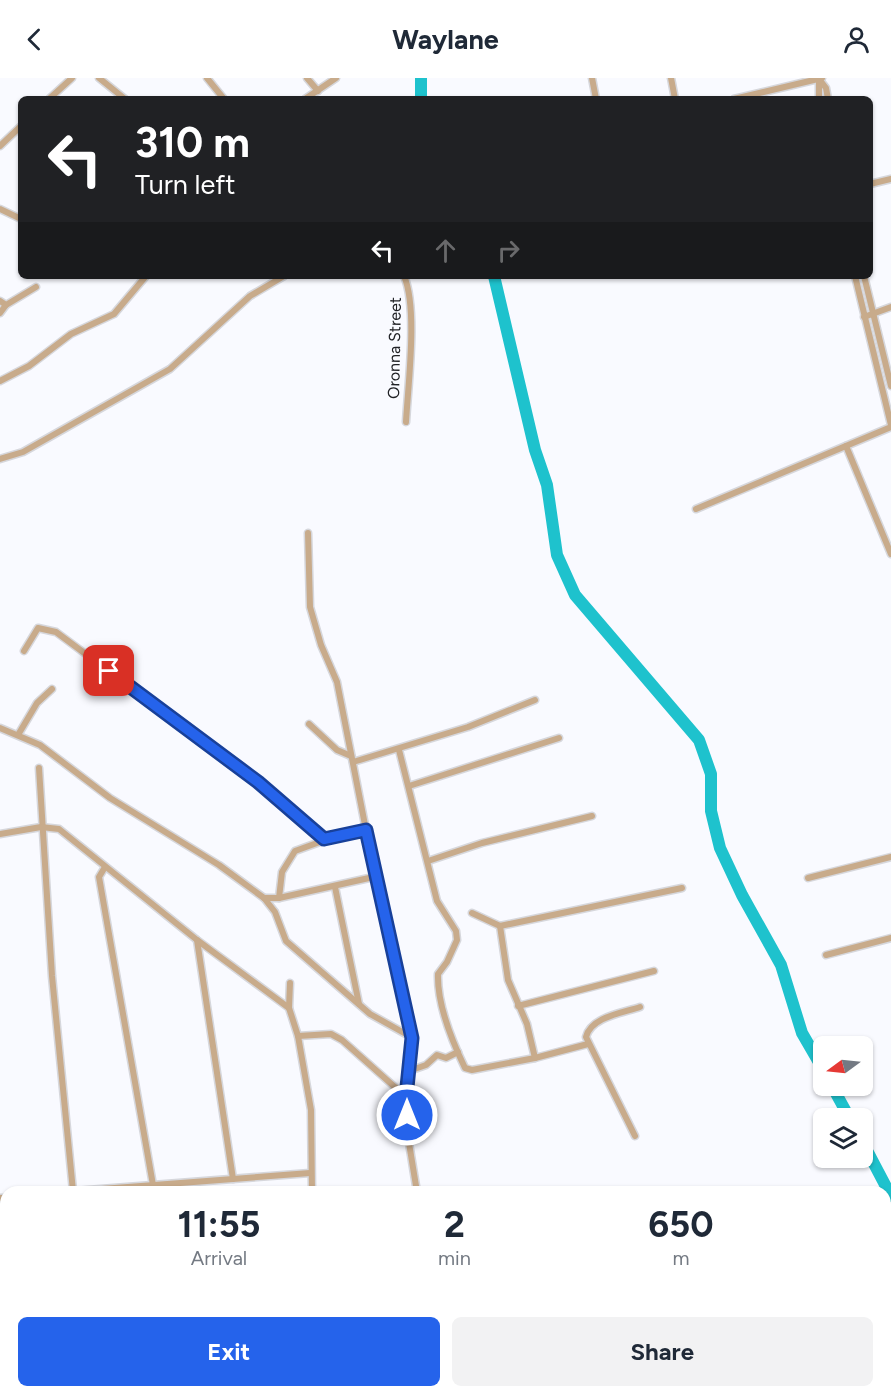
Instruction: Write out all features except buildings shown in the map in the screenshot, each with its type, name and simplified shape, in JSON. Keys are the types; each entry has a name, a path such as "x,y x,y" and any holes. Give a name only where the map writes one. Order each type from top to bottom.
{"street":[{"path":"52,96 72,78"},
{"path":"99,78 121,96"},
{"path":"207,78 222,96"},
{"path":"307,78 318,91"},
{"path":"310,96 336,78"},
{"path":"592,78 595,96"},
{"path":"671,78 674,96"},
{"path":"746,96 820,78"},
{"path":"819,96 820,78"},
{"path":"820,78 827,96"},
{"path":"0,146 18,129"},
{"path":"873,183 891,179"},
{"path":"0,209 18,218"},
{"path":"0,381 29,366 71,334 114,314 143,279"},
{"path":"0,459 22,452 170,369 250,296 279,279"},
{"name":"Oronna Street","path":"405,279 410,296 411,324 406,422"},
{"path":"696,509 891,426 856,279"},
{"path":"865,279 891,386"},
{"path":"0,313 3,303 36,287"},
{"path":"864,317 891,307"},
{"path":"846,446 891,554"},
{"path":"308,533 310,607 321,645 337,682 366,830 412,1038 406,1097 408,1137 416,1186"},
{"path":"24,651 38,628 56,632 258,782 324,839"},
{"path":"18,735 37,703 52,689"},
{"path":"309,724 337,750 352,759 399,750 468,727 535,700"},
{"path":"0,728 40,745 110,798 219,865 264,898 275,912 286,941 359,1005 384,1024 412,1038"},
{"path":"409,786 559,738"},
{"path":"399,750 437,901 456,931 457,940 447,963 438,974 438,981 458,1052 469,1070 535,1058 588,1044"},
{"path":"39,768 41,827 73,1186"},
{"path":"428,861 482,843 592,816"},
{"path":"0,834 41,827 58,829 197,939 289,1008"},
{"path":"279,898 282,872 289,856 295,851 324,839 366,830"},
{"path":"808,878 891,857"},
{"path":"105,867 99,877 153,1185"},
{"path":"264,898 279,898 378,876"},
{"path":"335,887 359,1005"},
{"path":"472,913 500,926 682,888"},
{"path":"500,926 508,980 527,1024 535,1058"},
{"path":"826,955 891,938"},
{"path":"197,939 233,1179"},
{"path":"518,1006 654,971"},
{"path":"290,983 289,1008 298,1036 311,1110 311,1186"},
{"path":"635,1136 586,1037 592,1026 640,1007"},
{"path":"298,1036 331,1034 342,1040 406,1097"},
{"path":"409,1071 426,1065 437,1055 446,1058 458,1052"},
{"path":"140,1186 310,1173"}],"waterway":[{"path":"421,78 421,96"},
{"path":"495,279 535,450 547,485 557,555 575,595 699,740 711,774 711,811 720,848 742,895 781,965 802,1033 813,1052"},
{"path":"837,1096 844,1108"},
{"path":"873,1162 886,1186"}],"route":[{"path":"109,671 258,782 324,839 366,830 412,1038 413,1046 406,1097 407,1115"}]}
